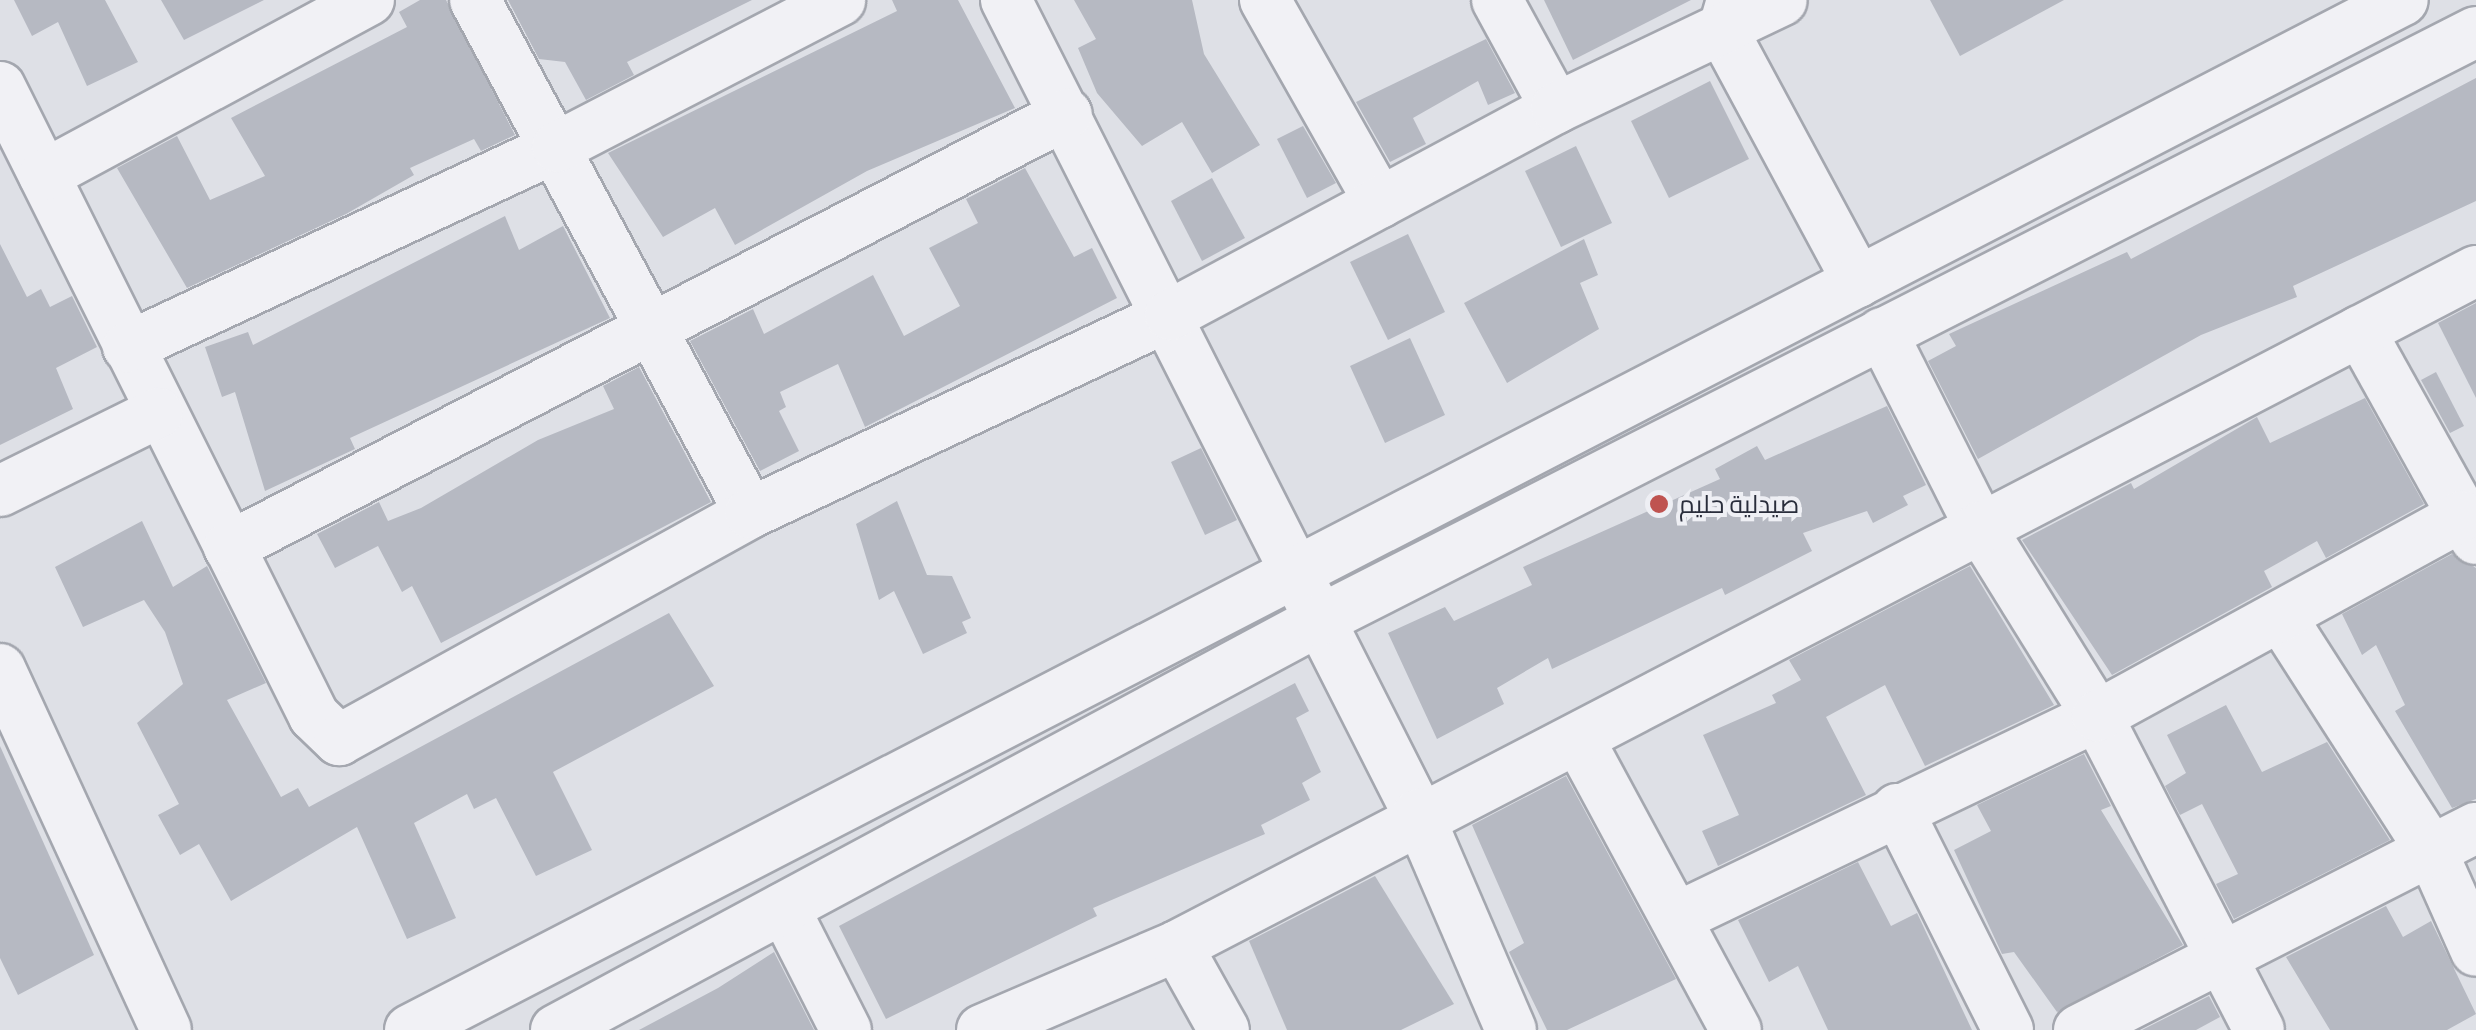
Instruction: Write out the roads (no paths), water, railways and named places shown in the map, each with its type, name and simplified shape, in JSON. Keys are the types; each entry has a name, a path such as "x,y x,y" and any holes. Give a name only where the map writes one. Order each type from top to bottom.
{"street":[{"path":"44,175 368,0"},
{"path":"474,0 557,147 750,514"},
{"path":"128,348 557,147 840,0"},
{"path":"1006,0 1170,314 1291,568 1418,814 1511,1030"},
{"path":"1265,0 1380,202"},
{"path":"1497,0 1556,108"},
{"path":"0,88 158,413 314,716 339,740 750,514 1170,314 1727,15 1782,0"},
{"path":"410,1030 1291,568 1858,282 2403,0"},
{"path":"1727,15 1858,282"},
{"path":"556,1030 1318,620 2476,32"},
{"path":"229,547 1067,114"},
{"path":"982,1030 1177,946 1418,814 1579,740 2476,271"},
{"path":"1676,918 2097,716 2469,527 2360,331"},
{"path":"1882,333 1980,528 2097,716 2259,1030"},
{"path":"0,491 158,413"},
{"path":"2284,620 2432,852 2476,951"},
{"path":"0,668 166,1030"},
{"path":"1579,740 1736,1030"},
{"path":"1897,809 2008,1030"},
{"path":"2080,1030 2476,828"},
{"path":"784,908 846,1030"},
{"path":"1177,946 1224,1030"}],"place":[{"name":"صيدلية حليم","path":"1659,504"}]}
